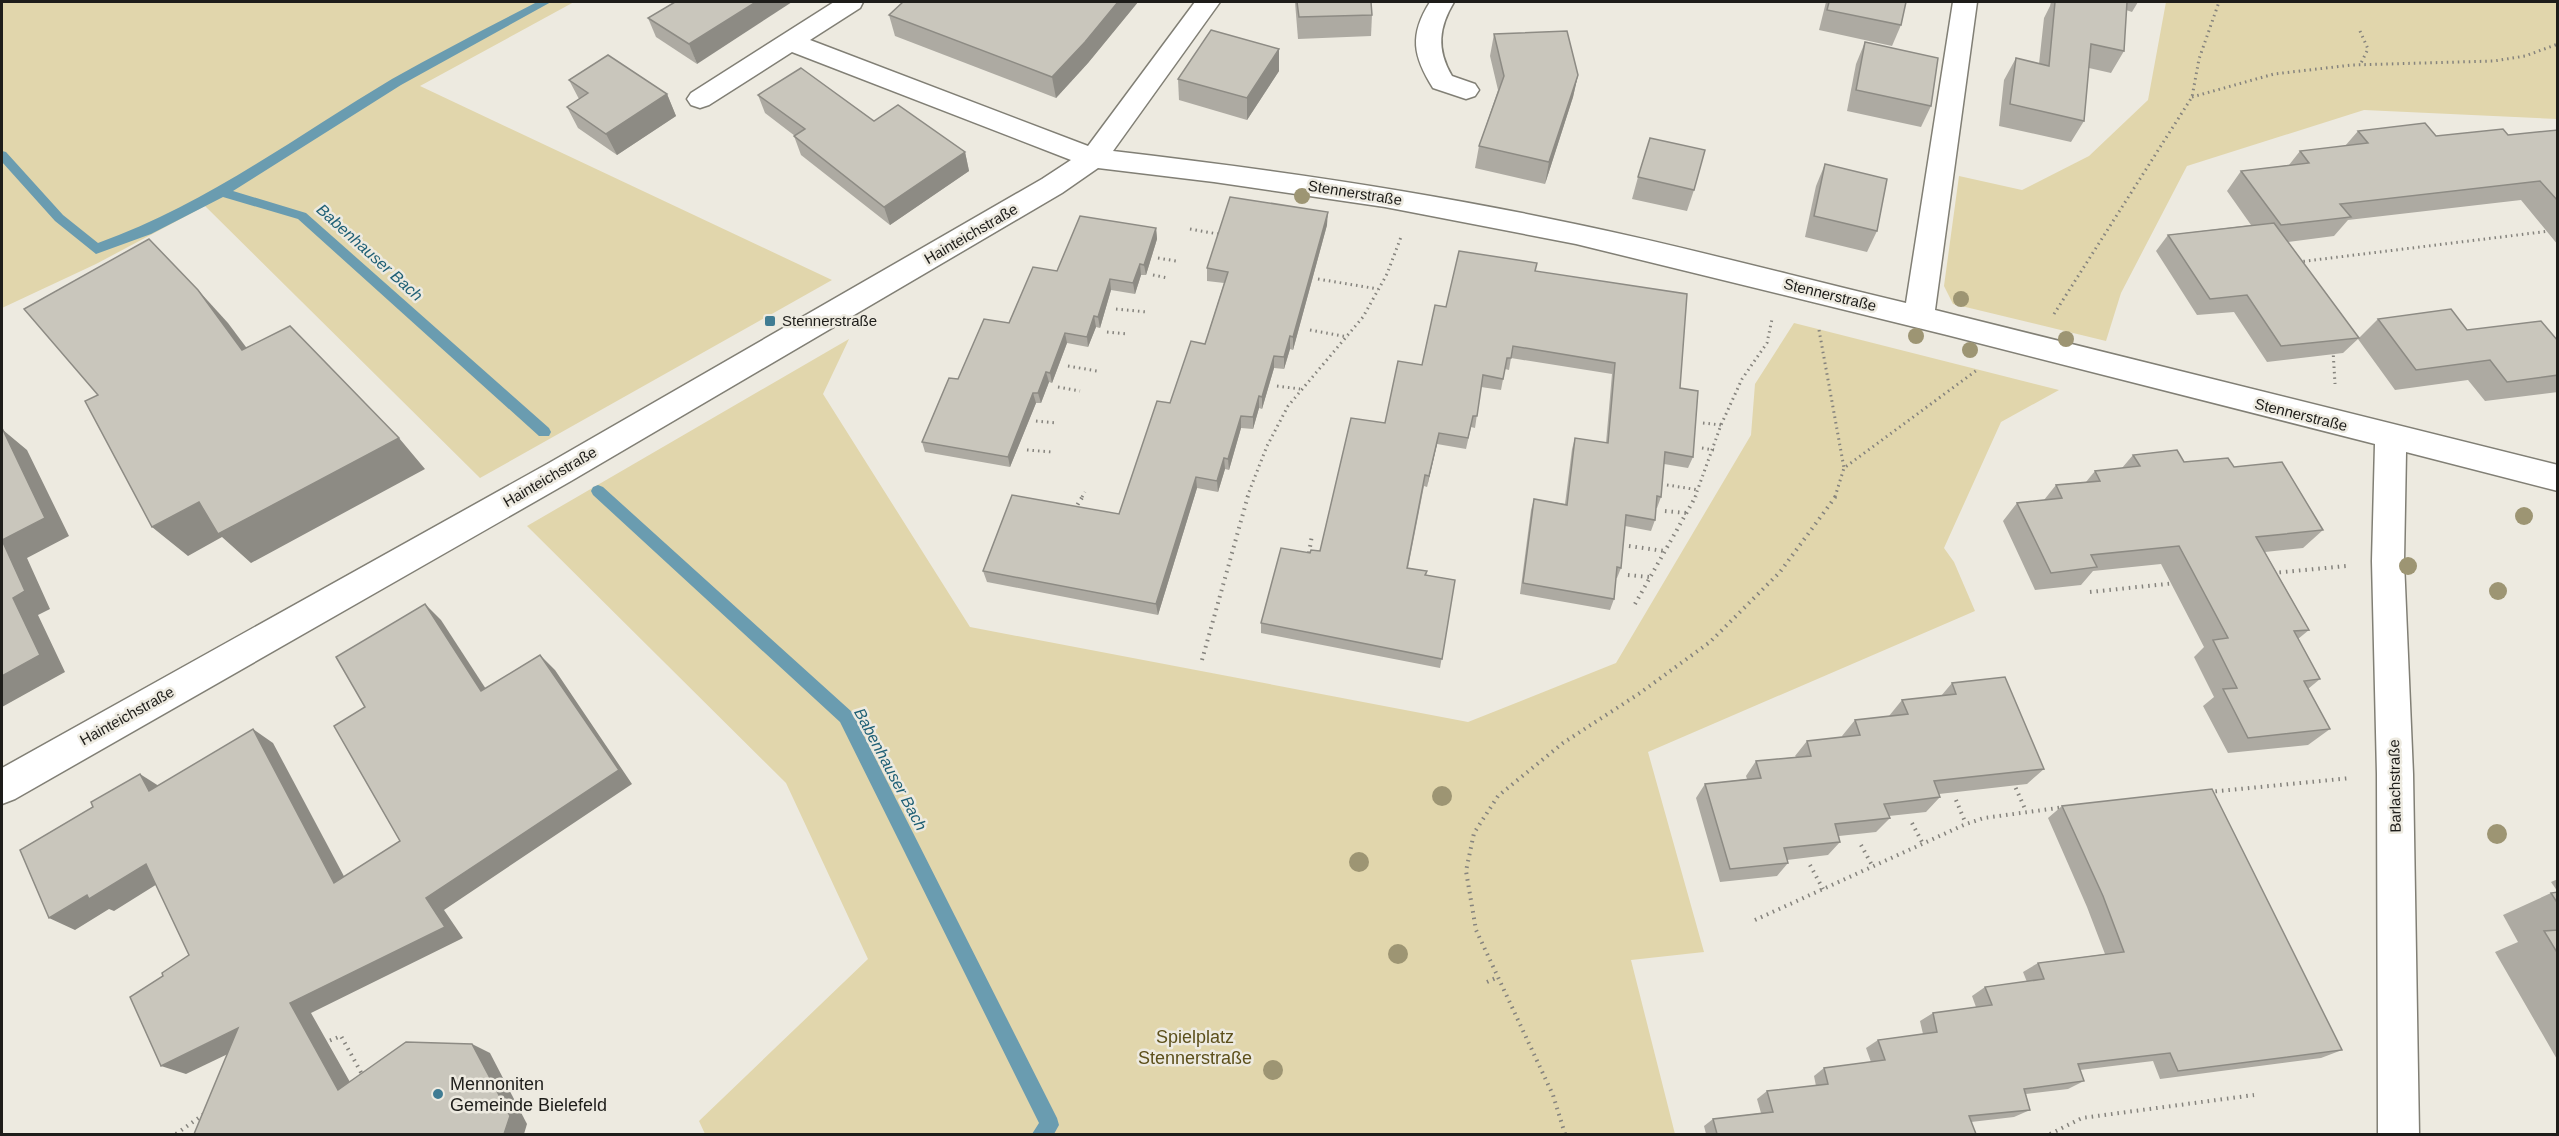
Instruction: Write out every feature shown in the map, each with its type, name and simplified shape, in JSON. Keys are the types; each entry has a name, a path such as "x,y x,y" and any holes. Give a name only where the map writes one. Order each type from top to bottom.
{"street":[{"path":"700,99 851,2"},
{"name":"Hainteichstraße","path":"2,787 560,472 1004,216 1093,158 1208,2"},
{"path":"1442,2 1431,18 1427,32 1431,65 1442,82 1467,90"},
{"path":"1919,317 1965,2"},
{"path":"789,41 1093,158"},
{"name":"Stennerstraße","path":"1093,158 1214,171 1409,201 1541,226 1919,317 2558,478"},
{"name":"Barlachstraße","path":"2391,437 2388,561 2395,774 2399,1134"}],"path":[{"path":"2051,319 2192,97 2199,59 2218,2"},
{"path":"2360,31 2368,49 2361,64"},
{"path":"2192,97 2274,74 2361,64 2494,61 2525,56 2558,45"},
{"path":"1202,660 1250,486 1281,416 1300,389 1348,337 1378,289 1394,262 1409,201"},
{"path":"1190,229 1218,234"},
{"path":"2301,271 2294,262 2558,230"},
{"path":"1158,258 1176,261"},
{"path":"1153,275 1168,278"},
{"path":"1318,279 1378,289"},
{"path":"1635,604 1699,490 1721,425 1742,379 1767,344 1779,283"},
{"path":"1565,1134 1553,1095 1476,930 1466,872 1474,833 1498,796 1563,743 1640,693 1710,642 1780,572 1838,493 1844,468 1812,291"},
{"path":"1116,309 1147,312"},
{"path":"1310,330 1348,337"},
{"path":"1107,332 1128,334"},
{"path":"2333,346 2337,424"},
{"path":"1844,468 1984,365"},
{"path":"1068,366 1097,371"},
{"path":"1276,386 1300,389"},
{"path":"1058,387 1080,391"},
{"path":"1036,421 1057,423"},
{"path":"1703,423 1721,425"},
{"path":"1702,448 1714,450"},
{"path":"1026,450 1052,452"},
{"path":"1667,485 1699,490"},
{"path":"1074,511 1084,492"},
{"path":"1665,511 1686,513"},
{"path":"1309,553 1312,536"},
{"path":"1629,546 1664,551"},
{"path":"2269,574 2388,561"},
{"path":"1628,575 1650,577"},
{"path":"2090,592 2186,582"},
{"path":"2205,793 2395,774"},
{"path":"2013,782 2026,811"},
{"path":"1956,800 1966,824"},
{"path":"1755,920 1966,824 1984,818 2026,811 2074,806"},
{"path":"1912,824 1923,844"},
{"path":"1861,845 1873,867"},
{"path":"1810,864 1823,889"},
{"path":"1486,982 1498,977"},
{"path":"321,1045 341,1036 365,1081"},
{"path":"2050,1134 2082,1118 2254,1095"},
{"path":"176,1134 214,1107"}],"green space":[{"path":"2,2 574,2 420,86 832,280 480,478 205,206 96,264 2,308"},
{"path":"2166,2 2557,2 2557,119 2364,110 2187,166 2121,293 2106,341 1953,304 1944,286 1959,176 2022,190 2089,156 2148,100"},
{"name":"Spielplatz Stennerstraße","path":"1794,323 2059,390 2001,422 1944,548 1954,562 1975,611 1648,752 1704,952 1631,960 1675,1134 705,1134 699,1121 868,959 786,783 527,526 849,339 823,394 970,627 1468,722 1616,663 1751,435 1755,384"}],"building":[{"path":"675,2 756,2 689,44 648,18"},
{"path":"903,2 1118,2 1052,77 889,15"},
{"path":"1297,2 1371,2 1372,15 1299,17"},
{"path":"1829,2 1906,2 1901,25 1827,10"},
{"path":"2055,2 2127,2 2124,51 2091,44 2084,121 2010,104 2016,58 2049,66"},
{"path":"1211,30 1279,49 1247,98 1178,79"},
{"path":"1567,31 1578,75 1549,162 1479,146 1504,76 1494,34"},
{"path":"1865,42 1938,58 1931,106 1856,90"},
{"path":"608,55 667,94 606,134 567,107 588,93 569,80"},
{"path":"801,68 874,121 898,105 965,152 884,207 794,136 805,129 758,95"},
{"path":"2425,123 2436,136 2503,129 2508,135 2558,130 2558,201 2540,181 2340,204 2351,217 2281,225 2241,171 2309,163 2300,151 2368,143 2358,131"},
{"path":"1650,138 1705,150 1694,190 1638,177"},
{"path":"1825,164 1887,179 1877,231 1814,216"},
{"path":"1230,197 1328,212 1293,337 1290,336 1284,357 1274,356 1262,397 1259,396 1253,417 1241,416 1228,459 1224,458 1217,481 1196,477 1156,604 983,571 1012,495 1119,514 1157,401 1170,403 1191,341 1205,344 1228,272 1207,268"},
{"path":"1080,216 1156,228 1144,265 1140,264 1133,283 1110,279 1098,317 1094,316 1087,337 1065,333 1050,373 1046,372 1038,393 1033,393 1008,457 922,442 949,378 958,379 984,319 1009,323 1033,267 1057,271"},
{"path":"2274,223 2359,338 2281,346 2247,295 2210,299 2168,235"},
{"path":"149,239 198,290 242,350 290,326 399,438 218,534 199,502 152,527 85,401 98,395 24,309"},
{"path":"1459,251 1537,263 1535,271 1687,294 1680,388 1698,391 1693,457 1665,452 1661,497 1657,496 1655,520 1626,515 1621,568 1617,567 1614,599 1523,583 1534,499 1567,505 1575,438 1608,443 1615,363 1513,346 1511,358 1507,358 1503,379 1483,375 1477,416 1473,416 1468,438 1439,433 1429,476 1425,475 1407,568 1427,571 1425,575 1455,580 1442,659 1261,623 1281,548 1310,553 1311,550 1320,551 1351,418 1385,423 1398,361 1422,365 1435,305 1446,307"},
{"path":"2451,309 2467,330 2541,321 2558,341 2558,375 2507,382 2490,360 2416,370 2378,319"},
{"path":"3,430 45,518 2,540 2,431"},
{"path":"2177,450 2184,462 2228,458 2234,467 2282,462 2323,530 2256,537 2309,630 2294,631 2320,679 2304,681 2330,729 2248,738 2223,689 2237,688 2213,640 2228,638 2179,546 2091,555 2097,567 2051,573 2017,503 2062,498 2056,485 2100,481 2095,471 2140,466 2133,455"},
{"path":"2,540 25,591 13,598 40,655 2,676"},
{"path":"425,604 481,691 540,655 619,770 426,898 445,927 290,1003 338,1090 406,1042 472,1044 510,1116 504,1134 194,1134 238,1028 161,1066 130,997 163,976 162,973 189,955 146,864 89,899 87,895 49,918 20,850 93,807 91,802 140,774 149,791 253,729 334,883 400,841 334,726 365,707 336,657"},
{"path":"2005,677 2044,769 1934,781 1940,797 1884,804 1890,818 1835,824 1840,842 1784,848 1788,863 1730,869 1705,784 1761,778 1756,761 1811,756 1807,741 1860,735 1855,720 1908,714 1902,700 1956,694 1952,683"},
{"path":"2212,789 2342,1050 2178,1071 2170,1053 2078,1064 2084,1081 2024,1089 2030,1110 1969,1116 1976,1134 1717,1134 1713,1119 1773,1112 1767,1091 1828,1084 1824,1068 1885,1060 1878,1040 1937,1032 1933,1013 1992,1005 1985,987 2044,979 2038,963 2124,952 2103,896 2062,806"},
{"path":"2558,892 2558,904 2551,893"},
{"path":"2558,930 2558,954 2544,931"}],"waterway":[{"path":"222,192 397,82 545,2"},
{"name":"Babenhauser Bach","path":"2,155 59,218 96,249 146,231 222,192"},
{"name":"Babenhauser Bach","path":"222,192 302,216 544,432"},
{"name":"Babenhauser Bach","path":"598,491 846,717 1050,1125 1041,1134"}],"place":[{"name":"Stennerstraße","path":"770,321"},
{"name":"Mennoniten Gemeinde Bielefeld","path":"438,1094"}]}
